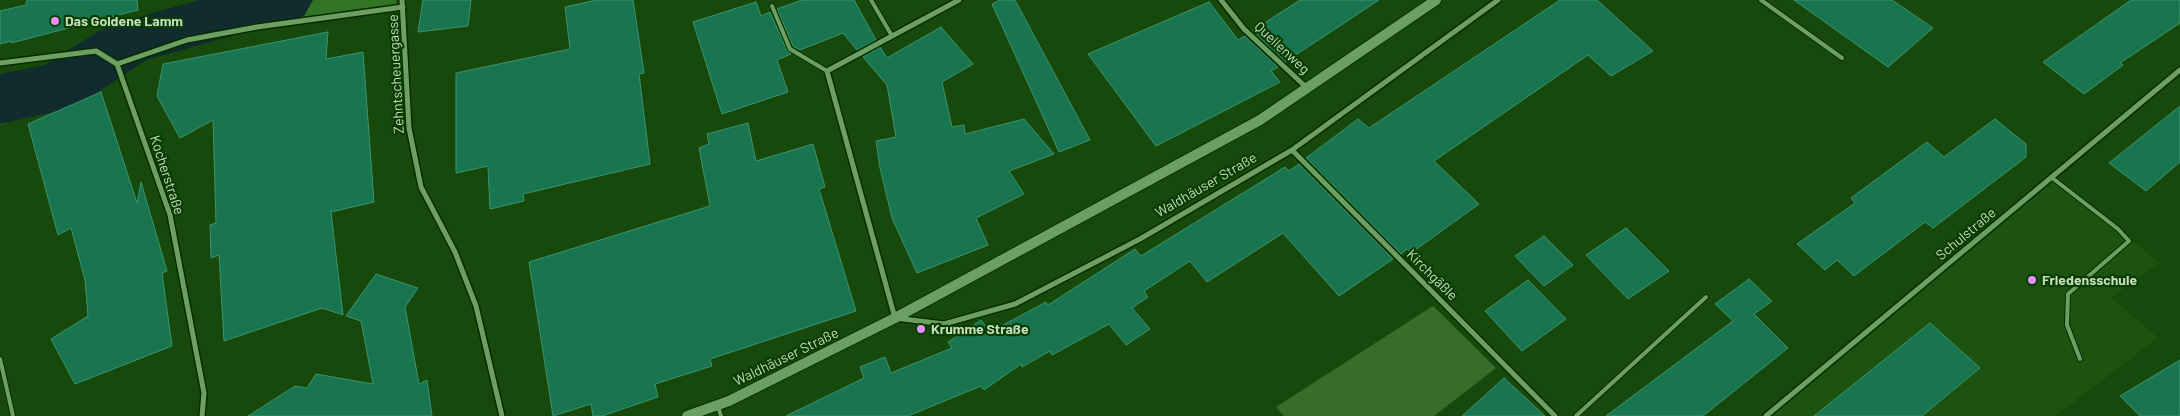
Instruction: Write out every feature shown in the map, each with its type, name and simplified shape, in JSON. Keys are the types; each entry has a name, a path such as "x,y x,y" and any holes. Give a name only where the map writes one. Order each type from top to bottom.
{"street":[{"path":"402,0 403,7"},
{"path":"896,318 860,196 827,71 958,0"},
{"name":"Quellenweg","path":"1221,0 1244,29 1308,89"},
{"name":"Waldhäuser Straße","path":"687,416 719,411 896,318 1260,120 1436,0"},
{"name":"Waldhäuser Straße","path":"896,318 944,324 1015,304 1140,239 1292,150 1389,82 1498,0"},
{"name":"Zehntscheuergasse","path":"116,63 186,40 257,27 403,7 409,128 421,187 455,252 476,306 502,416"},
{"path":"0,63 87,51 96,51 116,63"},
{"name":"Kocherstraße","path":"116,63 170,214 204,393 202,416"},
{"name":"Schulstraße","path":"1766,416 2180,70"},
{"name":"Kirchgäßle","path":"1292,150 1555,416"}],"lane":[{"path":"871,0 892,36"},
{"path":"1761,0 1842,58"},
{"path":"772,6 790,49 827,71"},
{"path":"2052,177 2118,229 2129,241 2068,294 2067,325 2080,359"},
{"path":"1576,416 1706,297"},
{"path":"0,359 13,416"}],"shaded area":[{"path":"240,0 396,0 397,5 118,54 122,41"},
{"path":"111,60 123,77 50,101 49,107 0,125 0,95 31,89 56,66"},
{"name":"Friedensschule","path":"2051,177 2160,263 2111,297 2158,338 2055,416 1766,416"},
{"path":"1433,306 1496,368 1434,416 1284,416 1276,407"}],"building":[{"name":"Das Goldene Lamm","path":"27,0 137,0 138,10 11,43 11,41 0,44 0,11 26,5"},
{"path":"423,0 471,0 468,26 418,32"},
{"path":"597,0 633,0 644,73 639,74 650,164 523,194 524,201 490,209 488,166 456,173 456,73 570,49 565,7"},
{"path":"802,0 854,0 876,40 857,50 843,33 800,50 793,46 777,9"},
{"path":"1000,0 1015,0 1090,140 1059,152 992,4"},
{"path":"1300,0 1379,0 1285,62 1252,31"},
{"path":"1560,0 1597,0 1653,51 1611,76 1588,55 1434,161 1479,204 1411,253 1407,249 1401,254 1306,158 1358,119 1369,128"},
{"path":"1794,0 1892,0 1933,28 1888,67"},
{"path":"2131,0 2180,0 2180,23 2120,63 2123,65 2084,94 2043,62"},
{"path":"756,2 761,16 770,12 787,50 791,54 777,60 788,92 722,114 693,22"},
{"path":"1209,2 1238,40 1245,36 1278,67 1271,71 1280,82 1156,146 1088,54"},
{"path":"941,27 973,64 942,82 952,127 964,125 965,134 1024,119 1054,154 1009,171 1024,194 976,218 988,245 917,273 892,218 880,168 876,141 896,137 887,85 863,57 880,47 887,58"},
{"path":"328,32 326,59 363,52 374,202 331,212 343,315 322,308 224,341 219,255 211,258 210,225 216,223 213,120 180,138 157,96 163,64"},
{"path":"101,92 137,203 141,182 167,271 162,273 172,346 75,384 51,339 88,316 85,280 71,228 58,235 28,124"},
{"path":"2180,106 2180,162 2146,191 2109,163"},
{"path":"1995,119 2026,144 2026,157 1933,228 1925,222 1854,276 1837,260 1825,270 1797,244 1855,203 1851,198 1927,142 1944,157"},
{"path":"748,123 756,161 813,144 825,187 819,189 856,311 710,359 712,366 655,384 658,397 602,416 593,416 591,404 553,416 529,262 710,206 699,148 709,144 707,134"},
{"path":"1299,164 1393,259 1339,296 1283,233 1207,282 1190,261 1144,291 1148,297 1132,308 1150,329 1126,345 1109,324 1052,355 1050,351 1022,367 1021,364 984,390 981,386 908,416 786,416 864,378 860,367 885,357 891,373 952,348 948,342 981,320 990,332 1046,302 1048,305 1135,249 1141,256 1285,167 1289,171"},
{"path":"1626,228 1669,271 1628,299 1586,255"},
{"path":"1544,236 1573,265 1544,286 1515,256"},
{"path":"376,274 418,288 405,307 419,384 427,380 432,416 248,416 295,386 307,388 316,374 373,384 361,321 346,316"},
{"path":"1749,279 1772,301 1754,314 1788,348 1703,416 1606,416 1733,321 1715,304"},
{"path":"1528,280 1566,319 1522,351 1485,311"},
{"path":"1930,323 1980,368 1922,416 1814,416"},
{"path":"2180,360 2180,416 2140,416 2120,396"},
{"path":"1504,378 1545,416 1462,416"}],"waterway":[{"path":"0,99 59,87 128,42 284,0"}],"place":[{"name":"Das Goldene Lamm","path":"55,21"},
{"name":"Friedensschule","path":"2032,280"},
{"name":"Krumme Straße","path":"921,329"}]}
